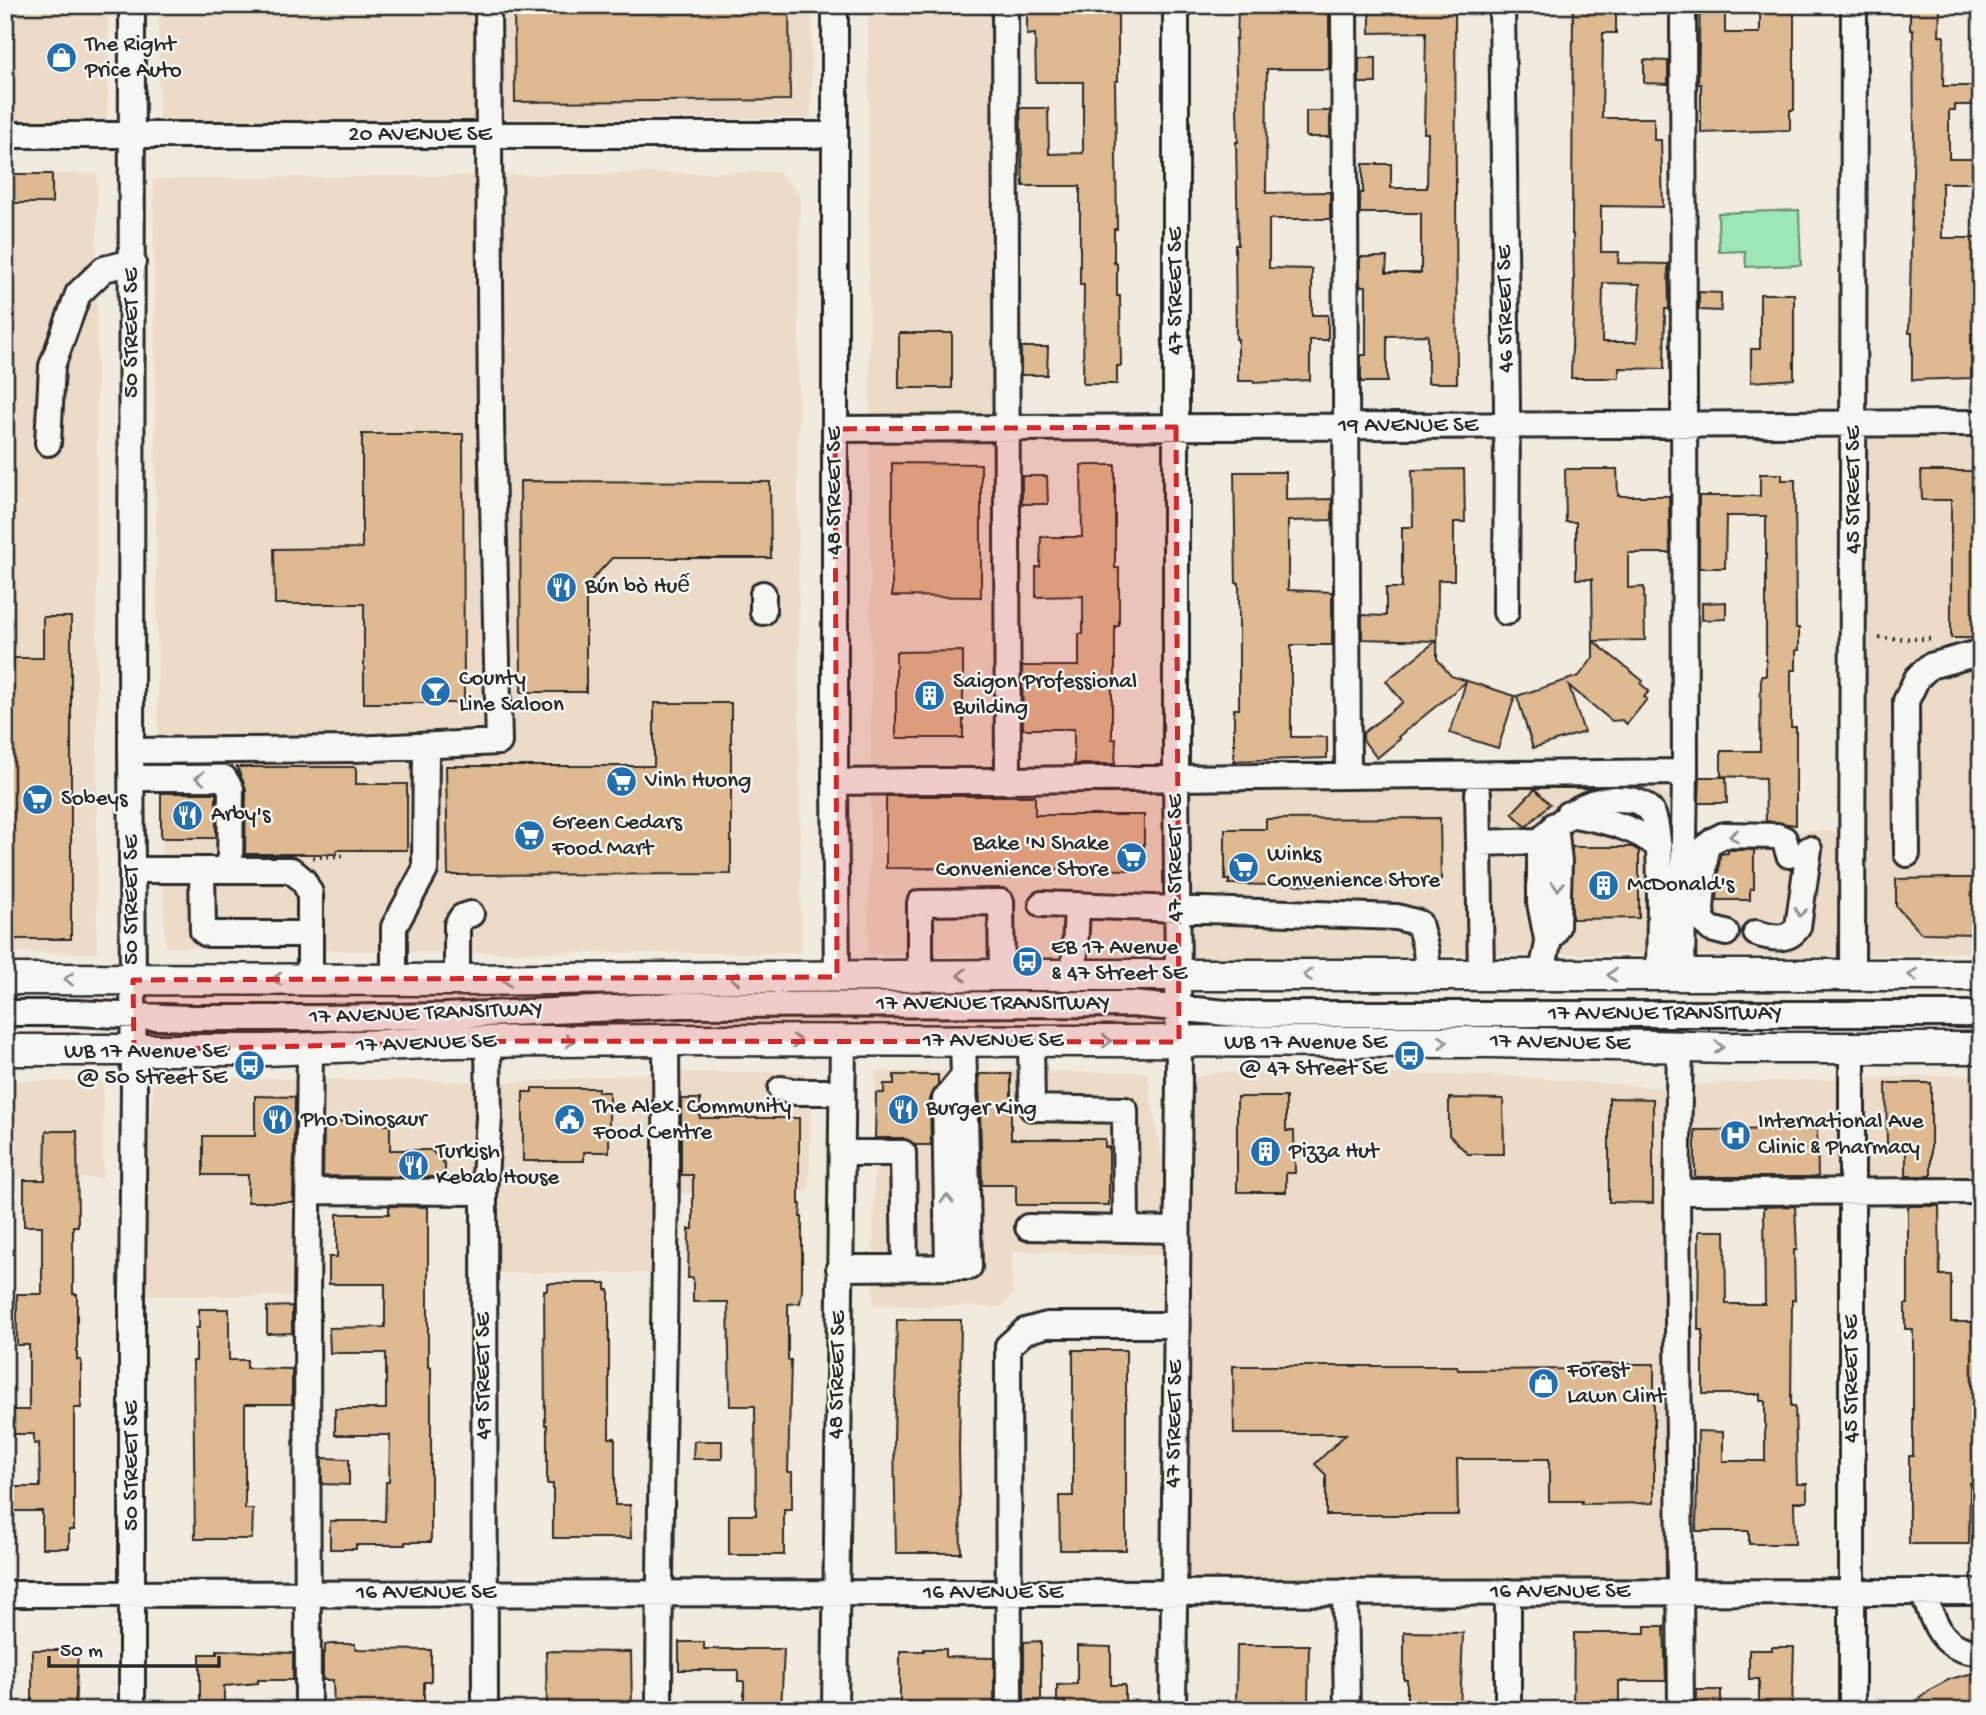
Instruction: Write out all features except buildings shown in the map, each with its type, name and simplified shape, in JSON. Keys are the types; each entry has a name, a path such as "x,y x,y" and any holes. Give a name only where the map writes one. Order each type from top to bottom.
{"main road":[{"path":"5,979 1981,975"},
{"name":"17 AVENUE SE","path":"5,1050 310,1049 488,1042 666,1040 1528,1042 1981,1048"}],"street":[{"name":"50 STREET SE","path":"132,5 132,1710"},
{"path":"131,751 426,747 499,742 491,423 488,5"},
{"name":"48 STREET SE","path":"835,5 837,977"},
{"path":"1005,5 1008,782"},
{"name":"47 STREET SE","path":"1173,1710 1179,1042 1176,779 1176,5"},
{"path":"1345,5 1348,776"},
{"name":"46 STREET SE","path":"1502,5 1507,425 1506,612"},
{"path":"1670,975 1685,772 1683,5"},
{"name":"45 STREET SE","path":"1852,975 1854,5"},
{"name":"20 AVENUE SE","path":"5,135 835,135"},
{"path":"48,443 52,366 78,294 104,269 133,262"},
{"name":"19 AVENUE SE","path":"835,429 1981,423"},
{"path":"1907,855 1906,701 1917,678 1930,666 1981,654"},
{"path":"394,979 394,926 425,870 426,747"},
{"path":"835,782 1685,772"},
{"path":"132,778 224,778 231,789 230,869"},
{"path":"1478,794 1481,975"},
{"path":"1479,843 1563,824 1598,801 1633,800 1643,804 1653,813 1657,825 1655,843 1670,975"},
{"path":"1541,975 1548,944 1557,926 1563,824"},
{"path":"1726,933 1712,929 1703,921 1701,910 1706,847 1724,835 1777,836 1799,852 1798,927 1794,934 1784,937 1771,938 1756,933"},
{"path":"132,870 291,870 303,880 310,893 310,979"},
{"path":"202,870 203,931 207,934 310,934"},
{"path":"920,976 920,903 1001,902 1002,975"},
{"path":"1042,904 1397,917 1419,923 1426,950 1428,975"},
{"path":"1074,975 1077,905"},
{"path":"457,980 457,925 462,918 471,914"},
{"name":"17 AVENUE TRANSITWAY","path":"5,1013 186,1018 381,1017 609,1007 776,1004 1132,1004 1237,1014 1981,1014"},
{"path":"659,1710 666,1040"},
{"path":"839,1268 969,1267 963,1040"},
{"path":"1031,1040 1032,1108 1125,1110 1126,1229"},
{"name":"48 STREET SE","path":"835,1710 843,1041"},
{"name":"49 STREET SE","path":"485,1710 484,1192 489,1118 488,1042"},
{"path":"1680,1046 1678,1192 1681,1710"},
{"name":"45 STREET SE","path":"1852,1048 1852,1710"},
{"path":"308,1710 310,1049"},
{"path":"781,1089 842,1093"},
{"path":"842,1153 904,1153 905,1268"},
{"path":"309,1191 484,1192"},
{"path":"1678,1192 1981,1191"},
{"path":"1028,1227 1177,1230"},
{"path":"1009,1710 1008,1346 1026,1331 1047,1325 1176,1325"},
{"path":"1345,1592 1347,1710"},
{"path":"1508,1592 1508,1710"},
{"path":"1923,1592 1936,1627 1949,1644 1981,1652"},
{"name":"16 AVENUE SE","path":"5,1594 1981,1592"}],"highlighted area":[{"path":"1176,427 1179,1042 520,1041 134,1050 133,980 837,977 835,429"}],"shaded area":[{"path":"5,5 109,5 107,122 5,127"},
{"path":"158,5 812,5 811,118 159,121"},
{"path":"868,5 1005,5 1008,782 1348,776 1659,787 1674,803 1675,830 1851,831 1854,423 1981,423 1981,952 1856,956 1535,954 1216,959 868,954 871,782"},
{"path":"779,172 800,197 798,481 801,953 441,952 165,947 158,735 153,179"},
{"path":"5,174 97,174 97,953 5,952"},
{"path":"875,1071 1147,1072 1176,1240 1190,1078 1222,1072 1511,1076 1664,1088 1677,1177 1683,1085 1981,1074 1981,1181 1678,1183 1679,1592 1173,1593 1176,1256 1013,1251 1012,1295 1001,1307 873,1305"},
{"path":"673,1072 802,1072 812,1077 809,1191 673,1193"},
{"path":"654,1073 659,1273 484,1273 484,1192 309,1191 307,1296 132,1296 154,1077 516,1082"},
{"path":"5,1081 103,1081 103,1178 5,1178"}],"green space":[{"path":"1799,210 1801,265 1746,267 1745,251 1719,252 1718,213"}],"place":[{"name":"The Right Price Auto","path":"62,58"},
{"name":"Bún bò Huế","path":"562,587"},
{"name":"County Line Saloon","path":"436,692"},
{"name":"Saigon Professional Building","path":"930,695"},
{"name":"Vinh Huong","path":"622,781"},
{"name":"Sobeys","path":"38,799"},
{"name":"Arby's","path":"188,815"},
{"name":"Green Cedars Food Mart","path":"529,836"},
{"name":"Bake 'N Shake Convenience Store","path":"1132,857"},
{"name":"Winks Convenience Store","path":"1244,868"},
{"name":"McDonald's","path":"1604,885"},
{"name":"EB 17 Avenue & 47 Street SE","path":"1028,961"},
{"name":"WB 17 Avenue SE @ 47 Street SE","path":"1410,1056"},
{"name":"WB 17 Avenue SE @ 50 Street SE","path":"250,1065"},
{"name":"Burger King","path":"903,1109"},
{"name":"Pho Dinosaur","path":"278,1120"},
{"name":"The Alex. Community Food Centre","path":"570,1120"},
{"name":"International Ave Clinic & Pharmacy","path":"1735,1135"},
{"name":"Pizza Hut","path":"1266,1152"},
{"name":"Turkish Kebab House","path":"413,1165"},
{"name":"Forest Lawn Clint","path":"1544,1384"}]}
